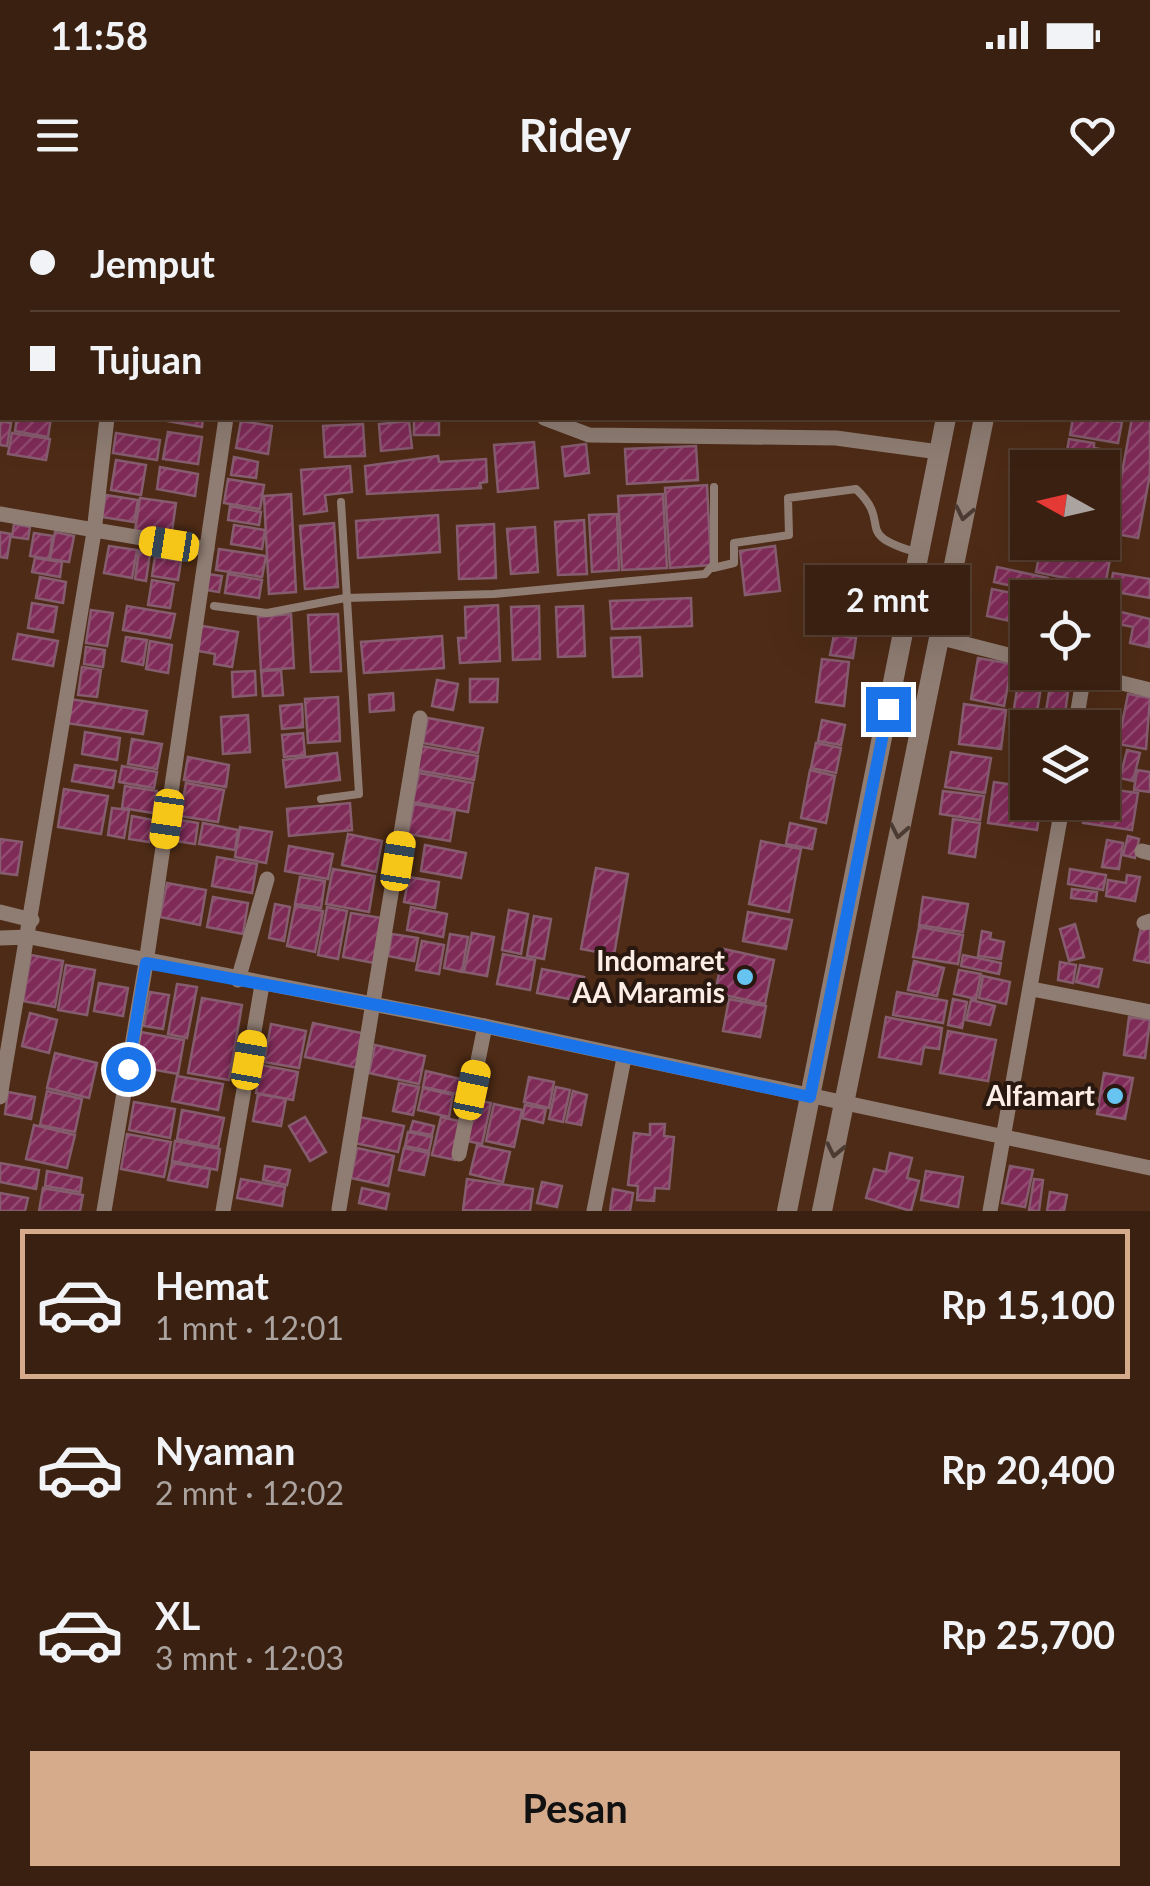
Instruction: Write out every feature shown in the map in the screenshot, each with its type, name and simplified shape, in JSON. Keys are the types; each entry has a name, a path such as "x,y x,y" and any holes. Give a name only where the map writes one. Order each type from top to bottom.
{"street":[{"path":"0,1097 94,532 107,420"},
{"path":"104,1211 146,963 226,420"},
{"path":"549,420 589,435 836,438 939,452"},
{"path":"786,1211 946,420"},
{"path":"822,1211 984,420"},
{"path":"0,514 206,550"},
{"path":"938,637 1010,655"},
{"path":"1120,683 1150,690"},
{"path":"338,1210 420,718"},
{"path":"990,1211 1059,820"},
{"path":"238,980 267,879"},
{"path":"0,912 31,928 146,963 486,1026 1150,1168"},
{"path":"0,938 31,928"},
{"path":"223,1211 262,985"},
{"path":"1032,989 1150,1012"},
{"path":"459,1154 486,1026"},
{"path":"594,1211 624,1058"}],"lane":[{"path":"713,568 714,487"},
{"path":"214,606 267,613 345,598 494,594 706,574 713,568 734,564 734,542 789,536 788,498 856,489 873,504 876,533 882,543 919,554"},
{"path":"321,799 359,794 341,502"}],"building":[{"path":"17,420 51,420 48,437 15,431"},
{"path":"162,420 203,420 202,427"},
{"path":"414,420 439,420 439,435 414,435"},
{"path":"1073,420 1122,422 1118,443 1070,435"},
{"path":"1132,420 1150,420 1150,474 1138,538 1120,535 1120,484"},
{"path":"0,421 11,423 7,446 0,445"},
{"path":"241,421 272,426 268,454 236,448"},
{"path":"409,421 412,448 381,451 379,424"},
{"path":"363,424 365,456 325,457 323,426"},
{"path":"168,432 202,437 198,464 163,459"},
{"path":"12,433 50,439 46,460 8,454"},
{"path":"116,433 160,440 157,460 113,453"},
{"path":"1069,439 1094,443 1094,448 1106,450 1067,450"},
{"path":"534,442 538,488 498,492 494,445"},
{"path":"586,444 589,473 565,476 562,447"},
{"path":"696,446 698,480 627,484 625,449"},
{"path":"438,456 439,462 486,459 487,482 480,483 481,488 367,494 365,466"},
{"path":"234,457 258,462 256,478 231,475"},
{"path":"116,460 146,465 141,495 111,490"},
{"path":"350,466 352,492 325,495 327,511 304,514 301,470"},
{"path":"160,467 198,474 195,496 157,489"},
{"path":"228,479 264,485 260,509 224,503"},
{"path":"707,485 711,565 670,568 665,488"},
{"path":"291,494 296,592 269,594 264,496"},
{"path":"663,494 667,568 622,570 618,496"},
{"path":"106,495 138,500 134,522 102,517"},
{"path":"140,498 176,503 172,531 135,531"},
{"path":"230,506 261,512 259,525 228,520"},
{"path":"617,514 619,570 592,572 589,515"},
{"path":"438,515 440,552 358,558 356,521"},
{"path":"584,520 587,574 558,575 555,522"},
{"path":"334,523 338,587 305,589 300,526"},
{"path":"14,524 30,527 28,539 12,537"},
{"path":"494,524 496,578 459,579 457,526"},
{"path":"234,525 265,530 262,549 231,544"},
{"path":"535,527 538,572 511,574 507,529"},
{"path":"0,532 11,534 7,558 0,557"},
{"path":"55,532 74,536 69,562 50,559"},
{"path":"34,533 53,536 49,559 30,556"},
{"path":"109,546 137,550 132,578 104,573"},
{"path":"775,546 780,591 745,595 740,551"},
{"path":"219,549 266,556 262,577 216,570"},
{"path":"139,551 150,553 146,581 135,579"},
{"path":"155,557 181,561 178,580 152,576"},
{"path":"35,558 62,562 60,577 32,572"},
{"path":"1038,560 1110,560 1106,580 1075,580 1036,572"},
{"path":"997,567 1048,578 1010,580 1010,585 994,582"},
{"path":"1113,573 1150,579 1150,598 1120,593 1120,580 1112,580"},
{"path":"208,574 222,576 219,592 206,590"},
{"path":"228,574 262,580 259,598 225,593"},
{"path":"40,577 66,582 63,603 36,598"},
{"path":"152,580 174,584 170,608 148,605"},
{"path":"992,589 1010,593 1010,621 987,616"},
{"path":"691,598 692,626 612,629 610,601"},
{"path":"32,603 57,607 53,632 28,628"},
{"path":"498,605 500,661 460,663 458,638 466,638 465,607"},
{"path":"127,606 175,614 170,638 123,630"},
{"path":"539,606 540,659 513,660 511,607"},
{"path":"583,606 585,656 558,657 556,607"},
{"path":"91,610 113,613 107,646 86,643"},
{"path":"1121,612 1150,619 1149,647 1130,643 1133,627 1120,624"},
{"path":"291,614 294,668 261,670 258,617"},
{"path":"338,614 341,671 311,672 308,615"},
{"path":"197,625 238,632 232,667 214,664 215,654 193,650"},
{"path":"18,634 58,641 53,666 13,659"},
{"path":"834,635 856,638 853,658 830,655"},
{"path":"442,636 444,668 364,673 361,642"},
{"path":"126,637 147,640 143,665 122,661"},
{"path":"640,637 642,676 613,677 611,638"},
{"path":"150,641 172,645 168,673 146,669"},
{"path":"86,647 105,650 103,667 84,664"},
{"path":"978,658 1010,664 1004,706 971,699"},
{"path":"822,659 849,662 844,706 816,702"},
{"path":"82,667 101,670 97,697 78,695"},
{"path":"281,670 283,695 263,696 261,671"},
{"path":"255,671 256,695 233,697 232,672"},
{"path":"470,679 498,679 497,702 470,702"},
{"path":"437,680 458,684 453,710 432,706"},
{"path":"1017,690 1041,690 1037,710 1014,709"},
{"path":"1049,690 1068,690 1066,710 1046,710"},
{"path":"393,693 394,710 370,712 369,695"},
{"path":"1128,694 1150,698 1146,749 1120,744"},
{"path":"338,697 340,741 308,743 305,699"},
{"path":"70,699 147,711 143,734 66,723"},
{"path":"302,704 303,727 282,729 280,706"},
{"path":"964,704 1006,710 1001,749 959,744"},
{"path":"248,715 250,752 223,754 221,717"},
{"path":"428,718 483,728 478,753 423,743"},
{"path":"822,720 845,725 841,745 818,741"},
{"path":"85,732 120,738 117,760 82,754"},
{"path":"303,733 305,755 284,757 282,735"},
{"path":"132,739 162,744 157,769 128,764"},
{"path":"816,743 841,748 836,773 811,768"},
{"path":"421,746 478,756 474,780 416,770"},
{"path":"1127,750 1140,753 1133,781 1120,778"},
{"path":"951,752 991,758 985,793 945,787"},
{"path":"337,753 340,780 286,787 283,760"},
{"path":"188,757 229,765 226,787 184,780"},
{"path":"75,765 116,771 113,788 72,781"},
{"path":"122,766 157,772 154,788 119,782"},
{"path":"810,770 835,776 826,823 801,818"},
{"path":"1137,770 1150,772 1150,792 1134,790"},
{"path":"419,773 473,783 468,812 413,802"},
{"path":"994,782 1010,784 1010,820 1038,820 1037,830 988,823"},
{"path":"186,783 224,790 218,822 180,816"},
{"path":"125,786 157,791 153,813 122,808"},
{"path":"64,789 108,796 101,834 58,827"},
{"path":"1120,790 1138,793 1132,830 1083,823 1120,820"},
{"path":"943,791 984,796 980,820 940,814"},
{"path":"350,803 352,830 289,836 287,809"},
{"path":"414,804 455,811 450,841 408,834"},
{"path":"112,808 129,810 124,838 108,835"},
{"path":"132,816 153,820 149,842 129,839"},
{"path":"953,819 980,823 975,857 949,853"},
{"path":"180,820 198,823 195,844 176,841"},
{"path":"203,823 238,830 235,850 199,844"},
{"path":"790,823 816,829 812,849 786,844"},
{"path":"240,827 272,832 266,863 235,857"},
{"path":"348,834 382,841 376,872 342,865"},
{"path":"1128,836 1139,839 1135,858 1123,855"},
{"path":"0,839 22,842 17,875 0,873"},
{"path":"1107,840 1123,843 1119,869 1102,867"},
{"path":"761,841 801,849 789,912 749,904"},
{"path":"425,845 466,853 461,878 421,871"},
{"path":"289,846 333,854 328,879 285,871"},
{"path":"217,857 257,864 252,893 212,886"},
{"path":"596,868 628,874 614,955 581,949"},
{"path":"333,869 375,876 369,912 326,904"},
{"path":"1070,869 1106,875 1103,890 1068,884"},
{"path":"1127,875 1140,877 1135,901 1106,896 1108,880 1126,883"},
{"path":"300,877 325,881 321,908 295,904"},
{"path":"409,877 439,882 435,908 404,902"},
{"path":"167,883 206,890 200,925 160,917"},
{"path":"1072,889 1097,892 1096,901 1071,898"},
{"path":"213,897 248,903 243,934 207,927"},
{"path":"923,897 968,904 963,932 919,925"},
{"path":"275,904 290,907 284,941 269,938"},
{"path":"295,906 323,911 315,952 287,946"},
{"path":"327,907 347,911 338,959 318,955"},
{"path":"411,907 447,914 443,937 407,930"},
{"path":"509,910 528,914 521,954 502,950"},
{"path":"748,912 792,920 786,949 743,941"},
{"path":"351,913 382,918 374,963 343,957"},
{"path":"534,916 551,919 544,959 527,956"},
{"path":"1075,924 1084,957 1069,961 1060,929"},
{"path":"919,927 963,935 958,964 913,957"},
{"path":"1141,927 1150,929 1150,963 1134,960"},
{"path":"982,931 991,933 990,939 1004,942 1001,959 978,956"},
{"path":"472,933 494,937 487,976 464,972"},
{"path":"392,934 418,938 414,961 388,956"},
{"path":"450,934 468,937 462,972 444,968"},
{"path":"422,941 444,945 439,974 416,970"},
{"name":"Indomaret AA Maramis","path":"724,949 774,960 765,1004 715,993"},
{"path":"503,954 535,960 530,990 497,984"},
{"path":"31,955 63,961 55,1007 23,1001"},
{"path":"963,955 1001,963 999,974 961,966"},
{"path":"914,961 944,968 937,996 908,990"},
{"path":"1060,962 1076,965 1073,983 1058,980"},
{"path":"66,965 95,970 87,1015 58,1010"},
{"path":"1080,965 1102,969 1098,987 1076,982"},
{"path":"542,969 584,977 580,1001 537,993"},
{"path":"959,970 981,974 976,999 954,994"},
{"path":"983,976 1010,982 1006,1004 979,998"},
{"path":"99,983 128,988 123,1016 94,1011"},
{"path":"177,984 197,987 187,1038 168,1034"},
{"path":"150,992 169,995 163,1029 144,1026"},
{"path":"897,992 947,1001 943,1023 893,1015"},
{"path":"202,998 242,1005 229,1080 188,1073"},
{"path":"729,999 766,1006 760,1037 723,1031"},
{"path":"953,999 967,1002 962,1028 948,1025"},
{"path":"971,1000 995,1006 990,1025 966,1020"},
{"path":"30,1013 57,1020 49,1053 22,1046"},
{"path":"886,1017 942,1028 939,1049 924,1047 921,1064 879,1057"},
{"path":"1129,1017 1150,1020 1145,1058 1124,1055"},
{"path":"313,1023 366,1034 358,1068 305,1057"},
{"path":"271,1024 306,1031 299,1068 264,1062"},
{"path":"948,1031 996,1040 988,1081 940,1073"},
{"path":"141,1032 184,1040 178,1074 134,1066"},
{"path":"375,1045 425,1056 419,1084 369,1073"},
{"path":"55,1053 97,1063 89,1098 47,1088"},
{"path":"261,1065 298,1072 293,1100 256,1093"},
{"path":"426,1071 460,1079 457,1094 423,1087"},
{"name":"Alfamart","path":"1104,1073 1133,1078 1125,1119 1097,1114"},
{"path":"177,1076 223,1084 218,1110 172,1101"},
{"path":"529,1077 554,1082 549,1108 524,1102"},
{"path":"399,1083 419,1087 413,1115 393,1111"},
{"path":"556,1087 570,1090 563,1122 549,1119"},
{"path":"423,1088 453,1095 449,1117 418,1110"},
{"path":"47,1091 82,1099 75,1132 40,1125"},
{"path":"573,1091 587,1095 581,1125 566,1122"},
{"path":"8,1092 35,1097 31,1119 5,1114"},
{"path":"258,1094 286,1099 281,1126 253,1121"},
{"path":"471,1099 491,1103 482,1144 462,1140"},
{"path":"134,1102 175,1109 170,1138 129,1130"},
{"path":"494,1104 522,1110 514,1147 486,1141"},
{"path":"525,1105 546,1109 543,1123 522,1118"},
{"path":"182,1110 224,1118 218,1147 177,1139"},
{"path":"305,1117 326,1152 310,1161 289,1126"},
{"path":"359,1117 404,1126 398,1152 354,1143"},
{"path":"441,1117 463,1122 455,1160 432,1155"},
{"path":"413,1121 434,1126 432,1135 410,1131"},
{"path":"650,1124 665,1124 664,1136 674,1137 669,1189 655,1188 654,1201 637,1200 638,1186 628,1185 634,1133 650,1135"},
{"path":"34,1125 75,1135 67,1168 26,1159"},
{"path":"408,1132 432,1137 429,1151 405,1146"},
{"path":"127,1134 171,1142 164,1177 121,1169"},
{"path":"175,1141 220,1149 217,1170 172,1161"},
{"path":"477,1145 510,1152 503,1182 470,1174"},
{"path":"357,1148 394,1156 388,1186 351,1178"},
{"path":"404,1148 429,1153 424,1175 399,1170"},
{"path":"890,1153 912,1158 907,1178 919,1181 911,1211 866,1198 874,1169 886,1172"},
{"path":"0,1163 39,1170 36,1189 0,1182"},
{"path":"172,1163 210,1169 207,1187 168,1180"},
{"path":"265,1166 290,1170 287,1185 263,1180"},
{"path":"1010,1166 1033,1170 1025,1207 1002,1203"},
{"path":"47,1171 82,1178 80,1192 45,1186"},
{"path":"926,1171 963,1177 958,1207 921,1200"},
{"path":"241,1179 285,1187 282,1206 237,1198"},
{"path":"467,1179 533,1189 530,1211 463,1210"},
{"path":"1034,1179 1043,1180 1039,1211 1029,1210"},
{"path":"542,1182 562,1186 557,1207 537,1203"},
{"path":"43,1188 83,1195 80,1211 39,1211"},
{"path":"362,1188 389,1194 386,1209 359,1203"},
{"path":"613,1189 633,1193 630,1211 610,1211"},
{"path":"1050,1192 1067,1195 1064,1211 1047,1211"},
{"path":"0,1193 28,1198 25,1211 0,1211"}],"place":[{"name":"Indomaret AA Maramis","path":"745,977"},
{"name":"Alfamart","path":"1115,1096"}],"route":[{"path":"128,1069 146,963 486,1026 810,1097 888,709"}]}
